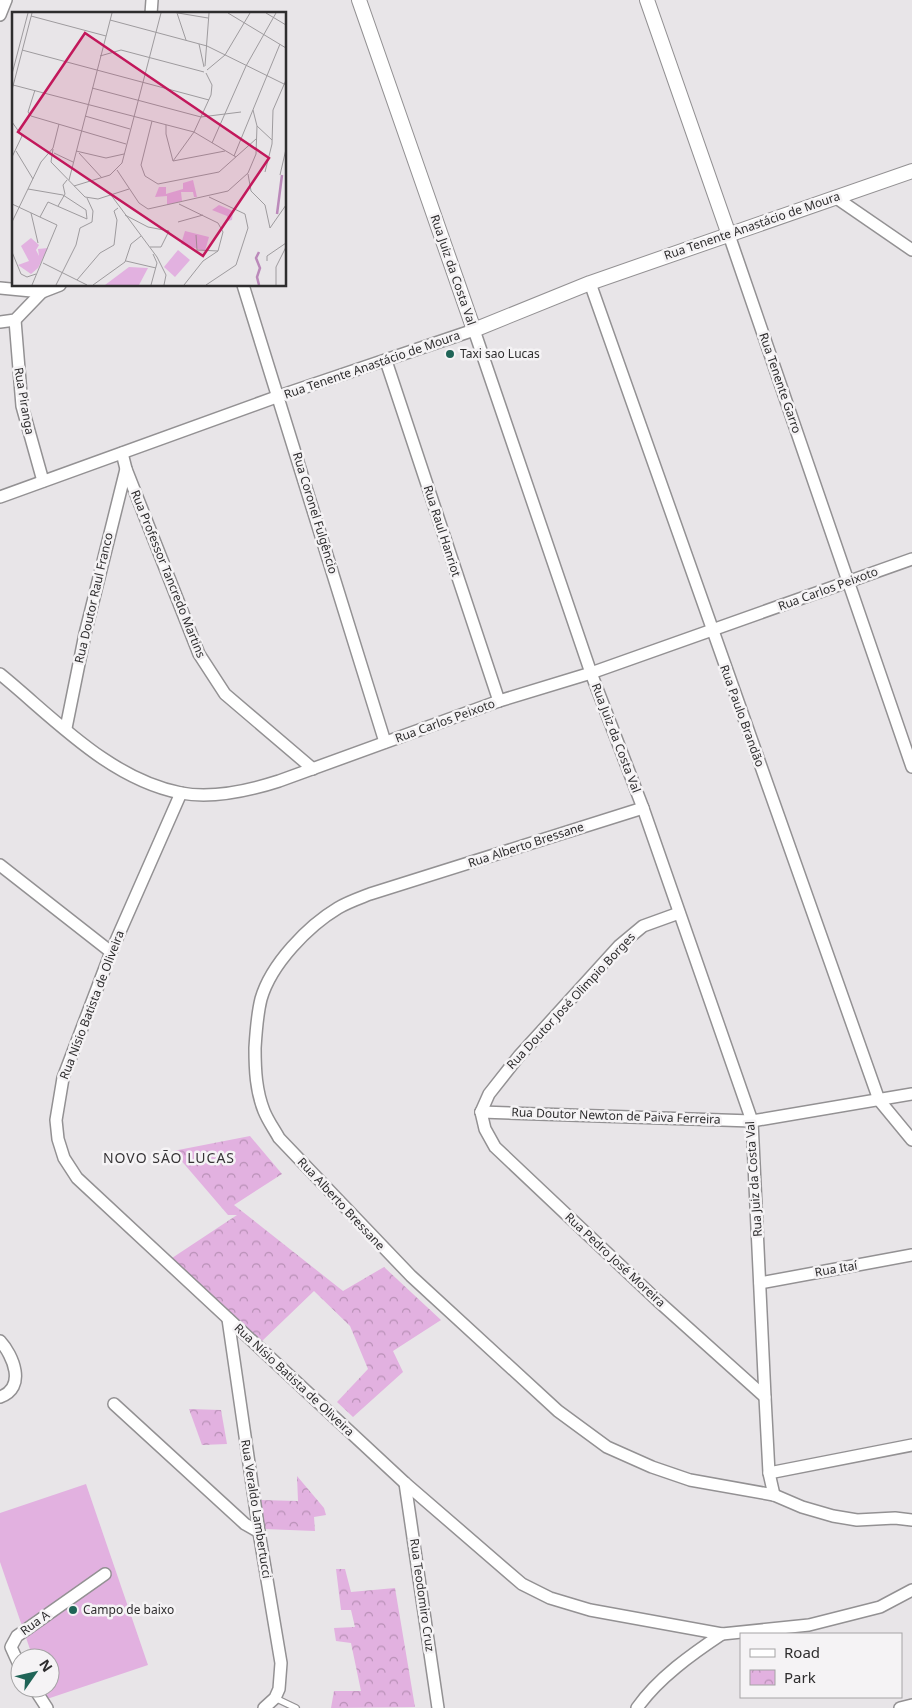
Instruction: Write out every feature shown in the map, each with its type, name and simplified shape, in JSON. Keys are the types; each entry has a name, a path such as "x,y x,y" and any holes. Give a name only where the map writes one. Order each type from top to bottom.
{"street":[{"path":"0,15 6,0"},
{"name":"Rua Juiz da Costa Val","path":"359,0 591,673 644,808 752,1120 765,1397 770,1473 774,1495"},
{"name":"Rua Tenente Garro","path":"647,0 912,767"},
{"name":"Rua Tenente Anastácio de Moura","path":"0,497 279,396 474,330 590,284 912,171"},
{"path":"834,197 912,250"},
{"name":"Rua Paulo Brandão","path":"590,284 879,1100 912,1140"},
{"path":"0,322 15,320 42,292 57,286"},
{"name":"Rua Coronel Fulgêncio","path":"243,286 385,742"},
{"path":"0,288 42,292"},
{"name":"Rua Piranga","path":"15,320 22,406 43,481"},
{"name":"Rua Raul Hanriot","path":"386,361 499,701"},
{"name":"Rua Professor Tancredo Martins","path":"122,453 126,469 199,654 211,675 226,694 313,769"},
{"name":"Rua Doutor Raul Franco","path":"66,728 85,634 126,469"},
{"name":"Rua Carlos Peixoto","path":"0,674 119,768 181,793 213,795 247,791 499,701 591,673 912,559"},
{"name":"Rua Nísio Batista de Oliveira","path":"181,793 111,952 63,1078 56,1120 58,1139 64,1158 78,1178 405,1483 522,1584 550,1598 590,1610 722,1634 809,1625 880,1607 912,1590"},
{"name":"Rua Alberto Bressane","path":"644,808 370,894 340,906 314,924 291,948 276,969 261,998 256,1030 256,1086 265,1113 279,1138 411,1276 558,1411 607,1447 652,1467 690,1480 774,1495 833,1516 857,1520 895,1518 912,1520"},
{"path":"0,865 111,952"},
{"name":"Rua Doutor José Olimpio Borges","path":"481,1112 490,1094 519,1056 618,946 642,926 680,913"},
{"name":"Rua Doutor Newton de Paiva Ferreira","path":"481,1112 752,1120 912,1094"},
{"name":"Rua Pedro José Moreira","path":"481,1112 485,1129 495,1147 658,1301 765,1397"},
{"name":"Rua Itaí","path":"760,1283 912,1255"},
{"name":"Rua Veraldo Lambertucci","path":"228,1319 259,1532 281,1663 279,1689 275,1698"},
{"path":"0,1341 10,1352 15,1366 15,1383 4,1395 0,1396"},
{"path":"114,1404 244,1524 259,1532"},
{"path":"770,1473 912,1444"},
{"name":"Rua Teodomiro Cruz","path":"405,1483 438,1708"},
{"name":"Rua A","path":"13,1648 17,1636 105,1574"},
{"path":"637,1708 645,1697 697,1651 722,1634"},
{"path":"264,1708 275,1698"},
{"path":"900,1708 912,1706"}],"lane":[{"path":"275,1698 296,1708"}],"green space":[{"path":"250,1136 282,1174 234,1205 343,1291 384,1267 441,1320 393,1351 403,1372 353,1417 337,1402 368,1369 350,1326 314,1291 260,1343 169,1260 237,1215 228,1215 173,1151"},
{"path":"189,1409 221,1410 227,1444 202,1445"},
{"path":"297,1476 324,1508 326,1515 314,1517 315,1531 264,1529 260,1500 298,1501"},
{"name":"Campo de baixo","path":"86,1484 148,1665 60,1695 60,1648 30,1648 0,1562 0,1513"},
{"path":"336,1569 345,1569 351,1592 395,1588 415,1707 331,1708 334,1691 361,1691 351,1643 336,1641 334,1628 355,1627 351,1610 341,1610"}],"place":[{"name":"Taxi sao Lucas","path":"450,354"},
{"name":"Campo de baixo","path":"73,1610"}],"district":[{"name":"NOVO SÃO LUCAS","path":"169,1158"}]}
